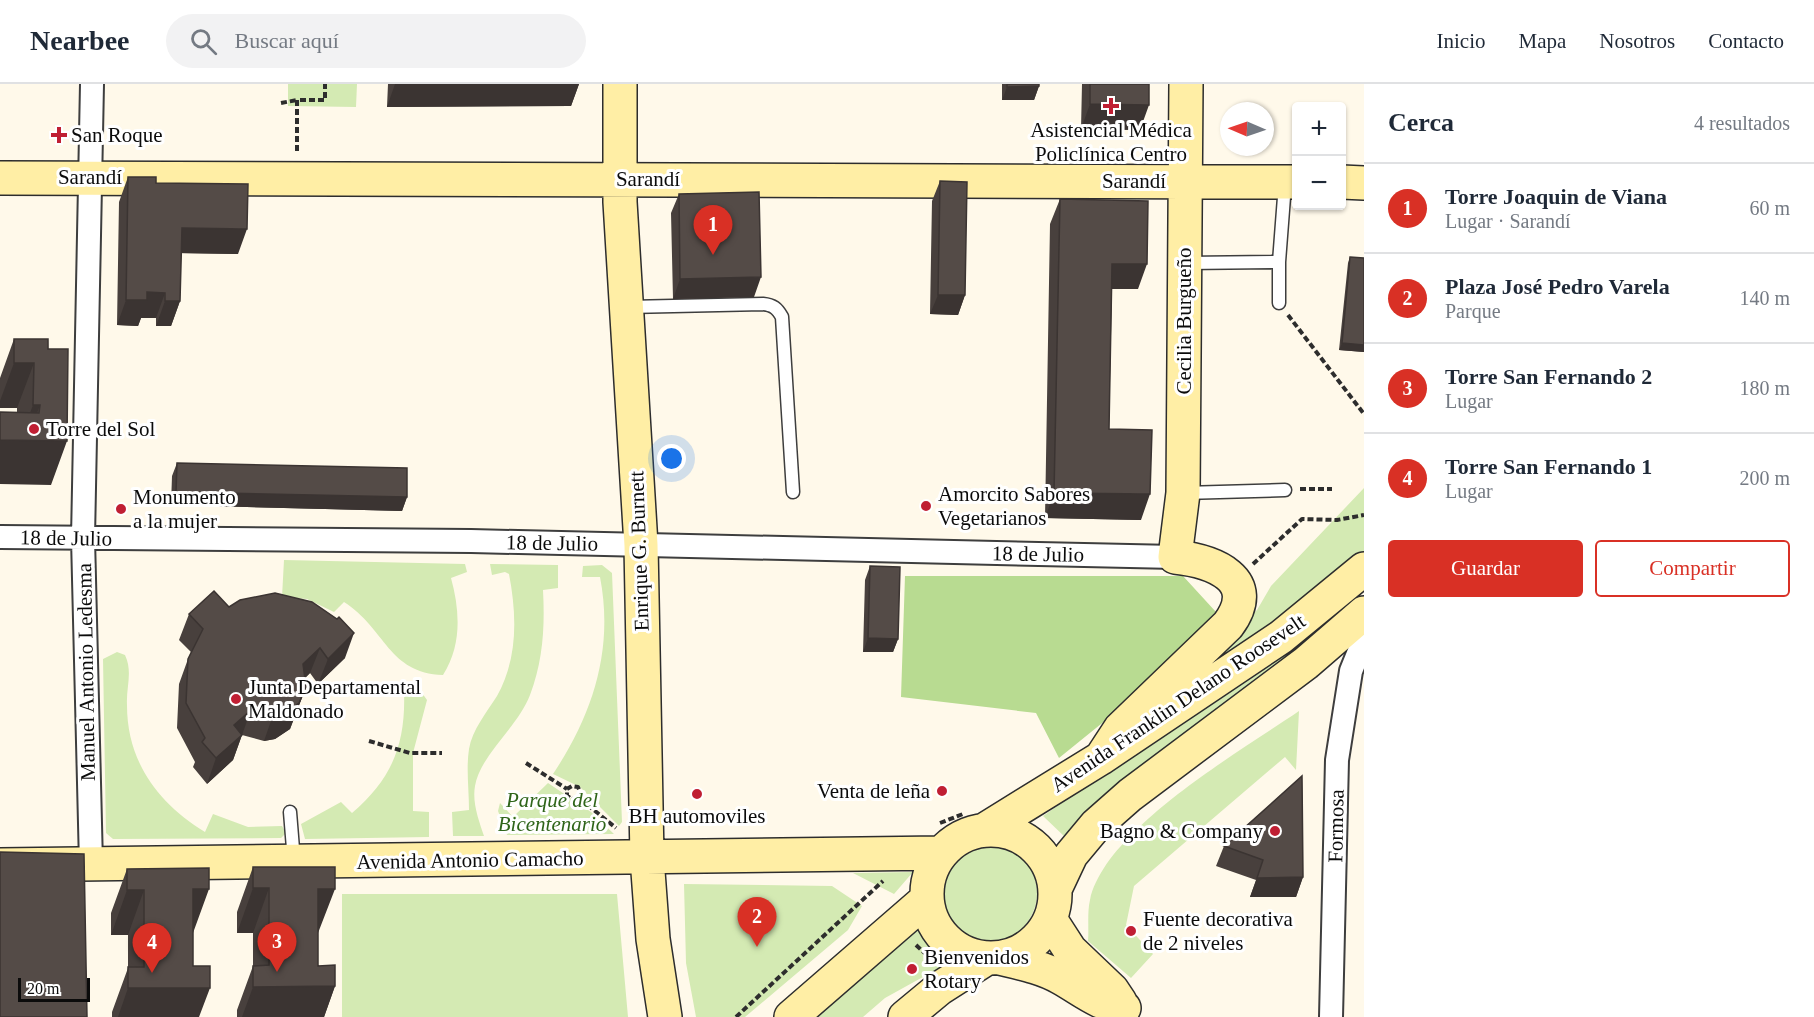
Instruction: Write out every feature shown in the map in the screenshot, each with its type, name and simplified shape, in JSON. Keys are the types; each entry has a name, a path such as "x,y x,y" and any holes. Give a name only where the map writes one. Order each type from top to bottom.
{"street":[{"name":"Manuel Antonio Ledesma","path":"91,864 83,538 92,84"},
{"name":"Enrique G. Burnett","path":"620,84 620,179 641,545 646,858 652,939 665,1017"},
{"name":"Cecilia Burgueño","path":"1175,557 1183,493 1186,84"},
{"name":"Sarandí","path":"0,177 1291,182"},
{"path":"1346,182 1364,183"},
{"name":"18 de Julio","path":"0,537 641,545 1175,557"},
{"path":"1101,758 1120,729 1228,625 1238,608 1238,592 1227,572 1195,559 1175,557"},
{"name":"Avenida Franklin Delano Roosevelt","path":"986,829 1101,758 1281,637 1364,569"},
{"name":"Avenida Franklin Delano Roosevelt","path":"1052,904 1071,855 1096,825 1130,795 1306,663 1364,613"},
{"name":"Formosa","path":"1331,1017 1337,760 1351,671 1364,639"},
{"path":"986,829 1006,831 1025,839 1040,852 1050,870 1052,904 1070,950 1112,990 1130,1013 1106,1005 1060,977 1031,965 969,954 953,946 940,933 931,917 927,899 927,883 941,853 954,841 969,833 986,829"},
{"name":"Avenida Antonio Camacho","path":"0,865 941,853"},
{"path":"791,1017 927,899"},
{"path":"905,1017 940,988 993,958 1027,947 1040,934 1052,904"}],"lane":[{"path":"1279,303 1278,262 1291,182"},
{"path":"1185,263 1278,262"},
{"path":"626,307 763,304 771,305 778,310 782,317 793,492"},
{"path":"1183,493 1284,489"},
{"path":"290,813 294,862"}],"path":[{"path":"281,103 297,100 325,100 325,84"},
{"path":"297,100 297,178"},
{"path":"1279,303 1364,414"},
{"path":"1284,489 1332,489"},
{"path":"1296,523 1302,519 1337,520 1364,515"},
{"path":"369,741 410,753 442,753"},
{"path":"526,763 567,789"},
{"path":"567,789 572,786 578,787 579,798"},
{"path":"567,789 567,795 571,799 579,798 615,826"}],"green space":[{"path":"288,84 357,84 356,107 288,106"},
{"path":"1364,488 1364,558 1211,668 1203,661 1257,610 1271,586"},
{"path":"284,560 465,564 467,572 451,578 458,628 454,652 443,675 410,667 389,648 358,613 344,602 334,612 307,599 282,597"},
{"path":"490,564 558,565 558,588 543,590 542,644 538,669 530,695 478,775 474,799 484,836 453,836 452,812 469,810 468,764 471,742 504,682 512,652 514,621 509,574 505,572 492,575"},
{"path":"602,565 612,573 622,822 619,826 580,787 553,774 579,728 597,680 602,655 604,604 600,577 582,577 583,566"},
{"path":"905,576 1183,576 1216,612 1138,694 1059,758 1036,713 901,697"},
{"path":"1364,590 1291,657 1066,838 1043,816"},
{"path":"117,652 125,655 129,667 128,726 133,745 139,763 160,794 188,821 205,832 213,814 248,827 282,826 286,833 281,838 113,839 106,833 103,659"},
{"path":"404,691 422,693 427,700 413,753 413,811 429,812 429,837 305,839 301,824 341,802 352,813 366,800 387,773 399,744"},
{"path":"1299,711 1296,770 1285,757 1134,886 1126,925 1153,954 1131,978 1088,941 1089,905 1101,873 1121,846 1178,794"},
{"name":"Parque del Bicentenario","path":"548,783 591,812 614,834 507,835 498,811 500,803 513,817"},
{"path":"988,844 1007,848 1023,858 1033,874 1037,893 1033,912 1023,928 1007,938 988,942 969,938 953,928 943,912 939,893 943,874 953,858 969,848"},
{"path":"913,872 894,894 853,873"},
{"path":"684,884 832,886 862,906 848,930 745,1017 696,1017 686,963"},
{"path":"342,894 617,894 628,1017 342,1017"},
{"path":"916,929 950,962 885,998 863,1017 818,1017"}],"building":[{"path":"1007,84 1039,84 1039,86 1007,87"},
{"path":"1090,84 1149,84 1149,105 1090,104"},
{"path":"128,177 156,177 156,183 248,184 247,229 182,228 180,301 165,301 165,293 147,292 147,300 126,300"},
{"path":"940,181 967,182 965,295 938,295"},
{"path":"759,192 761,277 680,279 679,194"},
{"path":"1060,199 1148,201 1147,264 1112,264 1109,429 1152,430 1150,494 1054,493"},
{"path":"1350,257 1364,258 1364,345 1342,343"},
{"path":"14,339 48,339 48,349 68,349 67,441 0,440 0,412 39,413 40,405 33,405 34,363 14,363"},
{"path":"177,463 407,468 407,497 176,492"},
{"path":"870,566 900,567 898,639 868,638"},
{"name":"Junta Departamental Maldonado","path":"214,591 229,607 240,600 275,593 312,602 337,619 339,617 354,633 328,659 320,648 303,664 306,687 299,703 284,714 273,715 251,710 234,725 242,735 216,758 202,742 205,738 186,703 188,659 203,629 189,614"},
{"name":"Bagno & Company","path":"1302,776 1303,877 1257,878 1263,860 1224,846"},
{"path":"0,852 84,854 87,1017 0,1017"},
{"path":"253,867 335,867 335,889 318,889 318,966 335,965 335,986 253,987 253,966 269,965 269,888 253,888"},
{"path":"209,868 209,889 193,889 193,966 210,966 210,988 128,988 128,967 144,967 144,890 127,890 127,869"}],"place":[{"name":"Asistencial Médica Policlínica Centro","path":"1111,106"},
{"name":"San Roque","path":"59,135"},
{"name":"Torre Joaquin de Viana","path":"713,255"},
{"name":"Torre del Sol","path":"34,429"},
{"name":"Amorcito Sabores Vegetarianos","path":"926,506"},
{"name":"Monumento a la mujer","path":"121,509"},
{"name":"Junta Departamental Maldonado","path":"236,699"},
{"name":"Venta de leña","path":"942,791"},
{"name":"BH automoviles","path":"697,794"},
{"name":"Bagno & Company","path":"1275,831"},
{"name":"Fuente decorativa de 2 niveles","path":"1131,931"},
{"name":"Plaza José Pedro Varela","path":"757,947"},
{"name":"Bienvenidos Rotary","path":"912,969"},
{"name":"Torre San Fernando 2","path":"277,972"},
{"name":"Torre San Fernando 1","path":"152,973"}]}
